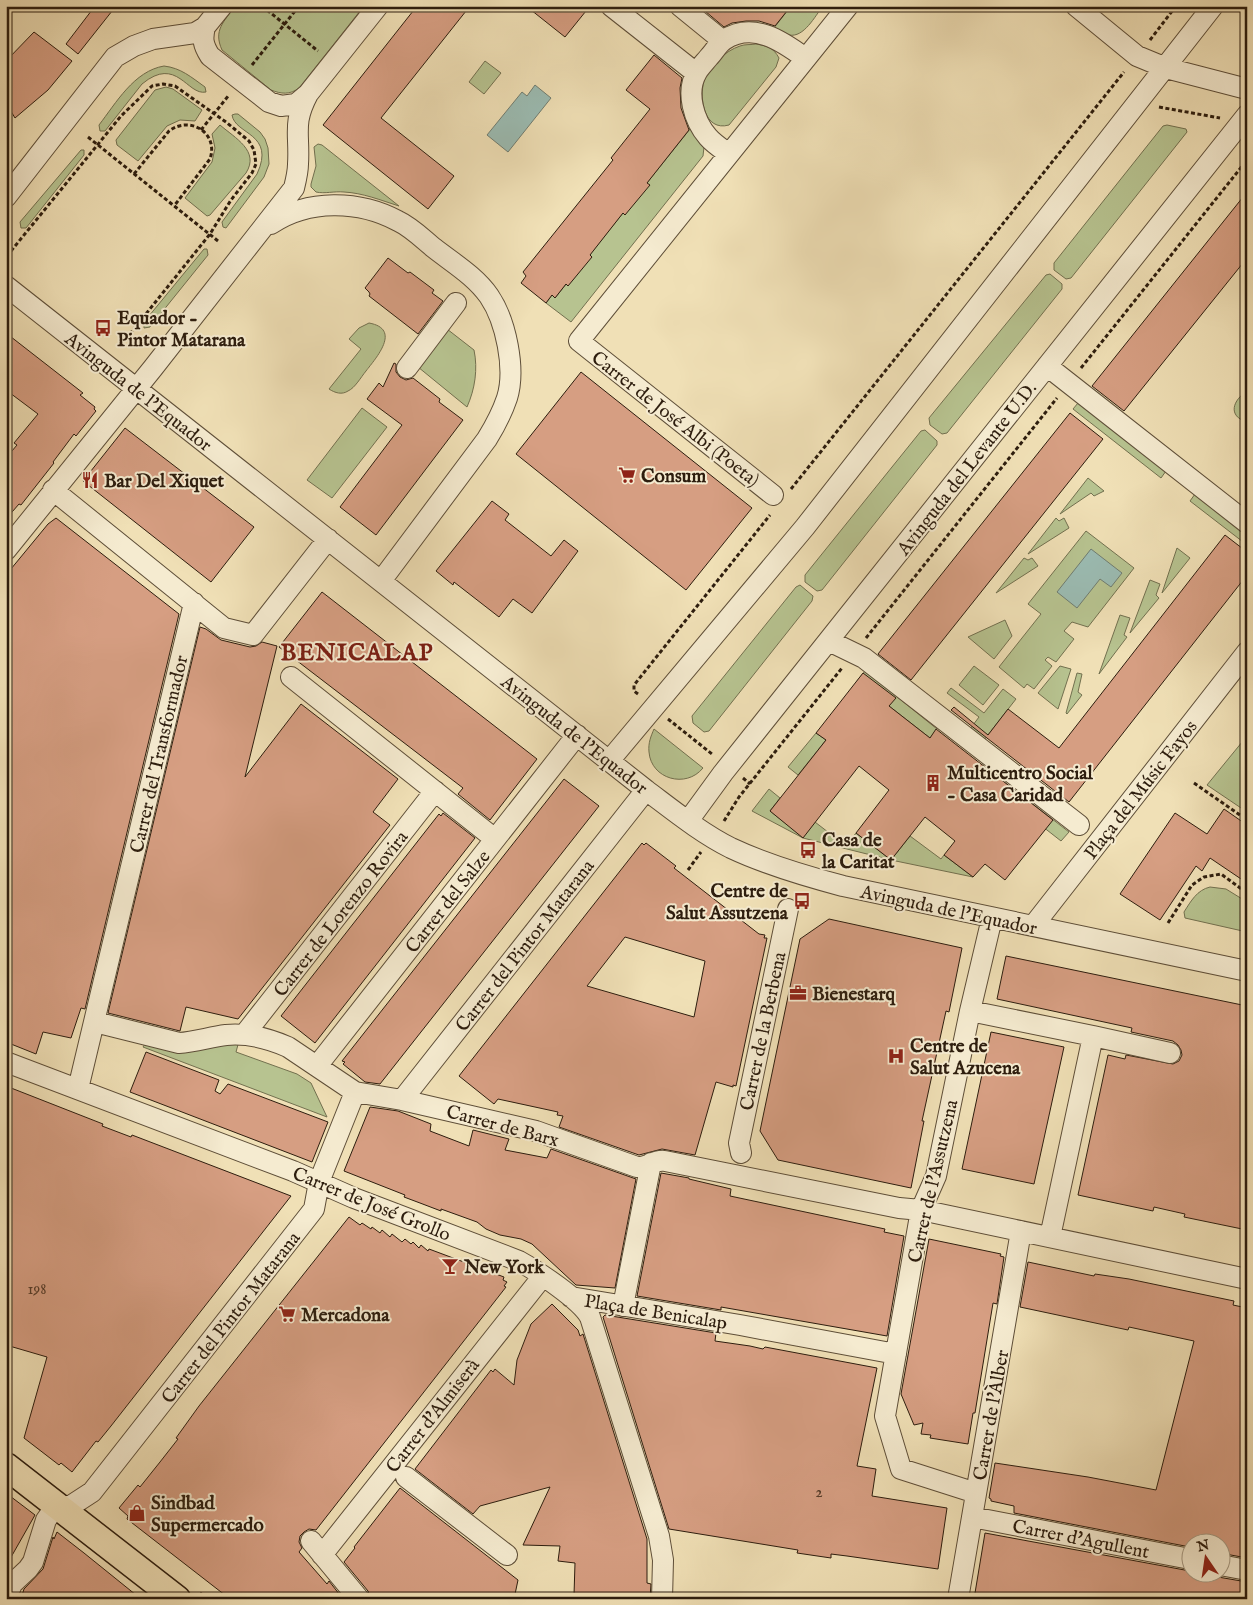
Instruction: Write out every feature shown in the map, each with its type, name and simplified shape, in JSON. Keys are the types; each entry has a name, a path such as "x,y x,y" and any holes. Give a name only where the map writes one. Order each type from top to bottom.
{"main road":[{"path":"6,1466 177,1599"}],"street":[{"path":"6,197 115,58 134,46 195,33 205,27 222,6"},
{"path":"6,550 294,188 298,164 297,125 300,109 308,94 378,6"},
{"path":"611,6 696,73"},
{"path":"680,6 723,41"},
{"path":"805,58 769,35 750,32 735,35 723,41 696,73 692,86 692,101 697,120 708,138 729,154 848,6"},
{"path":"1076,6 1137,56 1166,68 1247,89"},
{"path":"609,761 805,527 1214,6"},
{"path":"205,27 202,38 204,47 210,56 269,102 282,106 296,104 308,94"},
{"name":"Avinguda del Levante U.D.","path":"688,821 723,773 1242,122"},
{"name":"Carrer de José Albi (Poeta)","path":"729,154 579,341 778,499"},
{"path":"261,231 279,218 308,209 340,205 370,210 399,221 474,279 489,296 502,321 509,347 510,373 508,396 498,420 487,439 381,581"},
{"name":"Avinguda de l'Equador","path":"6,286 646,790 713,837 751,857 796,874 843,886 1247,971"},
{"path":"407,368 456,303"},
{"path":"1047,366 1247,523"},
{"path":"53,490 224,628 253,635 328,540"},
{"name":"Carrer del Transformador","path":"78,1089 194,603"},
{"path":"829,641 871,664 1079,825"},
{"name":"Plaça del Músic Fayos","path":"1033,926 1247,652"},
{"path":"291,677 495,839"},
{"name":"Carrer del Salze","path":"318,1066 577,735"},
{"name":"Carrer del Pintor Matarana","path":"402,1100 646,790"},
{"name":"Carrer de Lorenzo Rovira","path":"244,1035 435,792"},
{"name":"Carrer de la Berbena","path":"741,1153 739,1143 788,909"},
{"name":"Carrer de l'Assutzena","path":"976,1493 900,1469 885,1416 921,1210 936,1176 970,1011 992,918"},
{"path":"970,1011 1170,1053"},
{"name":"Carrer de Barx","path":"95,1022 179,1043 228,1035 244,1035 277,1042 318,1066 354,1092 402,1100 536,1131 637,1167 665,1160 899,1208 921,1210 1247,1279"},
{"path":"1050,1237 1093,1036"},
{"name":"Carrer de José Grollo","path":"6,1062 293,1171 354,1198 519,1261 571,1297 587,1311 590,1318 659,1536 663,1560 662,1599"},
{"name":"Carrer del Pintor Matarana","path":"59,1508 72,1506 92,1492 314,1209 320,1182 354,1092"},
{"path":"623,1306 651,1163"},
{"name":"Carrer de l'Àlber","path":"958,1599 1021,1231"},
{"name":"Carrer d'Almiserà","path":"359,1599 317,1548 542,1276"},
{"name":"Plaça de Benicalap","path":"571,1297 740,1325 896,1354"},
{"path":"406,1477 507,1555"},
{"path":"6,1599 12,1584 33,1562 46,1520 53,1510 59,1508"},
{"name":"Carrer d'Agullent","path":"972,1517 1180,1557"},
{"path":"1230,1566 1247,1570"}],"path":[{"path":"262,6 324,56"},
{"path":"247,72 299,6"},
{"path":"1144,47 1176,6"},
{"path":"642,697 634,691 634,685 778,499 1125,70"},
{"path":"1118,78 1154,106 1242,122"},
{"path":"11,251 121,116 152,86 163,84 175,86 215,113 249,141 254,150 256,164 252,173 210,234 125,340"},
{"path":"202,130 230,93"},
{"path":"134,174 169,131 176,126 193,125 202,130 212,143 210,159 174,206"},
{"path":"88,138 218,241"},
{"path":"688,870 727,818 739,797 1247,160"},
{"path":"664,716 715,756"},
{"path":"1194,783 1247,820"},
{"path":"1168,923 1192,885 1204,877 1221,874 1247,893"}],"green space":[{"path":"235,6 364,6 299,88 285,93 271,90 222,50 219,32"},
{"path":"791,6 823,6 804,30 794,35 789,35 774,28"},
{"path":"756,44 767,46 774,51 779,58 776,67 729,125 721,126 714,123 709,119 703,104 703,88 707,75 714,64 729,51 742,45"},
{"path":"485,61 501,73 484,94 469,82"},
{"path":"164,66 186,74 205,87 206,92 199,92 173,75 154,76 142,84 105,131 100,131 99,125 127,89 144,74"},
{"path":"166,87 173,89 202,110 195,121 180,120 167,126 138,161 117,145 116,140 155,90"},
{"path":"238,114 260,132 265,139 268,148 269,164 264,177 226,228 223,227 222,222 257,174 262,161 262,150 258,143 235,122 232,115"},
{"path":"220,125 244,146 250,158 250,165 246,173 210,215 207,216 185,198 212,162 215,148 212,134"},
{"path":"1167,125 1186,129 1187,132 1071,278 1066,279 1054,270 1054,263 1163,126"},
{"path":"691,126 704,147 703,156 571,322 546,303 552,295 555,298"},
{"path":"318,144 322,145 399,206 358,194 316,192 311,187 311,184 316,166 314,147"},
{"path":"81,150 84,150 84,155 26,228 21,228 20,222"},
{"path":"204,249 207,249 208,255 150,327 144,328 144,322"},
{"path":"1050,274 1062,284 1062,289 947,433 942,434 930,425 929,418 1046,275"},
{"path":"369,323 379,326 384,331 384,344 380,352 351,390 341,393 329,389 361,349 349,339 359,328"},
{"path":"447,329 474,350 476,364 475,379 467,407 418,367"},
{"path":"1247,391 1247,422 1237,416 1234,408 1238,399"},
{"path":"1078,403 1166,471 1161,478 1073,409"},
{"path":"362,408 387,427 332,498 307,480"},
{"path":"925,430 937,441 937,445 822,590 817,591 805,582 805,575 921,431"},
{"path":"1088,478 1104,491 1094,496 1091,493 1060,514"},
{"path":"1195,494 1247,535 1247,545 1190,501"},
{"path":"1056,518 1059,521 1064,518 1069,528 1028,554"},
{"path":"1086,531 1134,568 1088,627 1072,622 1064,631 1074,639 1056,662 1048,657 1045,660 1052,666 1034,689 1027,684 1024,688 999,667 1041,614 1028,604"},
{"path":"1177,548 1190,558 1162,593"},
{"path":"1024,558 1028,560 1032,558 1038,566 996,593"},
{"path":"1150,580 1160,584 1156,595 1159,598 1130,633"},
{"path":"800,585 813,596 812,601 709,731 704,732 693,723 692,716 796,587"},
{"path":"1120,615 1130,618 1124,635 1127,637 1099,674"},
{"path":"1005,620 1012,636 994,659 968,637"},
{"path":"974,666 999,685 983,705 959,685"},
{"path":"1060,666 1071,669 1058,709 1038,693"},
{"path":"865,671 937,729 930,738 857,681"},
{"path":"1077,673 1082,674 1078,692 1082,695 1067,714 1066,713"},
{"path":"951,688 984,713 1003,689 1016,699 984,740 970,729 979,717 947,693"},
{"path":"654,729 703,768 688,778 670,778 662,774 651,761 649,752 649,743"},
{"path":"816,733 826,740 798,775 788,767"},
{"path":"1247,736 1247,812 1207,785"},
{"path":"981,764 1069,832 1061,841 974,773"},
{"path":"769,789 780,798 770,811 803,837 815,822 846,846 856,833 891,860 803,838 752,811"},
{"path":"910,836 941,859 944,855 973,877 891,860"},
{"path":"1210,887 1226,889 1247,902 1247,932 1185,918 1184,912 1192,900 1198,893"},
{"path":"239,1041 236,1052 297,1074 311,1083 327,1117 143,1047 145,1044"}],"water":[{"path":"535,85 551,98 508,152 487,135 522,92 527,96"},
{"path":"1091,549 1122,573 1111,587 1100,579 1077,608 1057,592"}],"building":[{"path":"95,6 116,6 78,54 66,44"},
{"path":"417,6 470,6 381,118 454,176 428,209 323,125"},
{"path":"526,6 590,6 565,37"},
{"path":"699,6 791,6 775,26 759,21 746,21 732,23 724,27"},
{"path":"34,32 72,61 48,90 15,118 6,103 6,61"},
{"path":"654,55 682,78 680,88 681,108 689,130 647,183 650,185 625,215 623,213 590,255 592,257 568,286 566,284 555,298 552,295 546,303 521,283 526,276 523,272 613,160 611,158 650,109 626,90"},
{"path":"1247,192 1247,258 1124,411 1092,386"},
{"path":"388,258 434,290 432,293 443,301 418,334 369,296 369,292 365,288"},
{"path":"6,333 83,393 80,395 95,407 96,411 76,436 74,434 21,505 19,504 6,519 6,458 17,445 14,443 38,414 6,390"},
{"path":"394,363 396,364 396,372 400,377 406,380 413,378 440,399 439,402 463,420 376,535 340,507 402,425 367,399 379,383 383,387"},
{"name":"Consum","path":"581,372 752,508 686,590 516,454"},
{"path":"1070,413 1103,439 911,680 878,654"},
{"path":"125,428 254,527 211,582 83,481"},
{"path":"492,501 509,514 505,520 551,556 564,540 578,551 532,613 513,599 499,617 454,582 453,585 436,571"},
{"path":"56,518 179,614 85,1009 81,1008 71,1038 43,1032 36,1054 6,1042 6,575 48,524"},
{"path":"1225,535 1247,552 1247,575 1069,802 951,710 954,707 988,735 1008,709 1059,748"},
{"path":"322,592 537,759 490,820 458,794 463,788 279,647"},
{"path":"200,627 221,640 250,647 262,642 277,646 245,777 301,704 398,779 373,812 390,825 238,1019 186,1007 180,1031 108,1013"},
{"name":"Multicentro Social - Casa Caridad","path":"863,673 896,698 889,706 930,738 936,729 1053,820 1005,880 985,864 973,877 944,855 955,841 925,817 891,860 856,833 889,790 859,766 803,838 770,811 826,740 816,733"},
{"path":"564,779 599,806 380,1084 365,1082 343,1064 345,1062 342,1061"},
{"path":"1224,809 1247,825 1247,883 1210,858 1202,871 1196,866 1160,920 1120,894 1175,813 1207,834"},
{"path":"443,813 475,838 315,1043 281,1016 439,814 441,816"},
{"path":"642,843 644,845 646,843 676,866 674,868 759,934 765,935 764,938 767,938 736,1086 733,1085 733,1087 716,1082 695,1155 662,1149 639,1155 559,1127 563,1116 557,1115 558,1112 498,1099 494,1104 459,1076","holes":["625,937 705,961 694,1017 587,986"]},
{"path":"829,919 962,948 949,1012 946,1011 922,1121 924,1121 911,1188 778,1160 760,1131 800,939"},
{"path":"1006,956 1247,1006 1247,1230 1184,1217 1185,1214 1154,1207 1153,1211 1078,1195 1108,1055 1125,1059 1126,1055 1173,1064 1179,1061 1182,1055 1181,1050 1173,1041 1131,1032 1132,1028 997,999"},
{"path":"991,1032 1064,1047 1034,1184 962,1169"},
{"path":"146,1052 219,1080 215,1091 220,1094 228,1084 328,1122 312,1162 130,1092"},
{"path":"6,1086 103,1124 102,1126 131,1137 132,1135 291,1196 111,1426 98,1442 96,1441 72,1472 61,1463 59,1465 24,1438 47,1357 6,1345"},
{"path":"370,1107 398,1111 431,1124 430,1131 469,1146 473,1130 509,1139 505,1150 547,1158 551,1149 636,1179 615,1288 576,1285 532,1244 521,1239 500,1235 486,1229 477,1222 404,1197 405,1195 344,1171"},
{"path":"661,1173 731,1189 730,1196 885,1229 884,1232 904,1236 887,1336 721,1307 721,1310 637,1296"},
{"path":"349,1217 360,1225 362,1223 371,1229 372,1227 380,1233 382,1230 390,1237 392,1234 402,1242 405,1239 411,1244 413,1242 419,1248 421,1245 428,1251 429,1249 504,1277 503,1280 507,1282 504,1286 506,1287 316,1530 309,1529 300,1536 299,1542 302,1548 299,1552 327,1584 329,1581 343,1599 230,1599 127,1519 128,1516 119,1508 138,1485 140,1487 160,1462 178,1439 176,1438 199,1406"},
{"path":"929,1239 1001,1254 1000,1256 1004,1257 997,1304 993,1303 968,1444 930,1438 931,1435 921,1434 923,1423 914,1425 901,1394"},
{"path":"1028,1262 1094,1276 1095,1274 1129,1279 1234,1301 1233,1305 1247,1308 1247,1558 1230,1555 1230,1532 1180,1532 1180,1545 1014,1513 1014,1506 991,1501 989,1498 995,1463 1088,1477 1156,1490 1194,1341 1129,1327 1128,1330 1020,1307"},
{"path":"552,1304 578,1330 580,1336 583,1334 647,1539 647,1583 651,1584 650,1599 599,1599 599,1596 574,1595 575,1563 558,1561 560,1546 523,1545 550,1487 480,1506 473,1514 415,1469 491,1370 493,1372 495,1369 514,1385 517,1360 531,1324"},
{"path":"605,1315 716,1333 715,1341 763,1349 765,1347 877,1368 857,1466 876,1469 872,1496 947,1508 938,1569 831,1554 831,1558 797,1553 798,1550 669,1529 603,1317"},
{"path":"400,1488 518,1580 514,1599 371,1599 368,1591 344,1562"},
{"path":"6,1493 35,1515 6,1566"},
{"path":"57,1532 141,1599 21,1599 24,1589 43,1569 53,1537 54,1539"},
{"path":"985,1533 1180,1569 1180,1582 1230,1582 1230,1579 1247,1582 1247,1599 974,1599"}],"place":[{"name":"Equador - Pintor Matarana","path":"103,328"},
{"name":"Consum","path":"627,475"},
{"name":"Bar Del Xiquet","path":"90,480"},
{"name":"Multicentro Social - Casa Caridad","path":"933,783"},
{"name":"Casa de la Caritat","path":"808,850"},
{"name":"Centre de Salut Assutzena","path":"802,901"},
{"name":"Bienestarq","path":"798,993"},
{"name":"Centre de Salut Azucena","path":"896,1056"},
{"name":"New York","path":"450,1266"},
{"name":"Mercadona","path":"287,1314"},
{"name":"Sindbad Supermercado","path":"137,1513"}],"district":[{"name":"BENICALAP","path":"357,652"}]}
